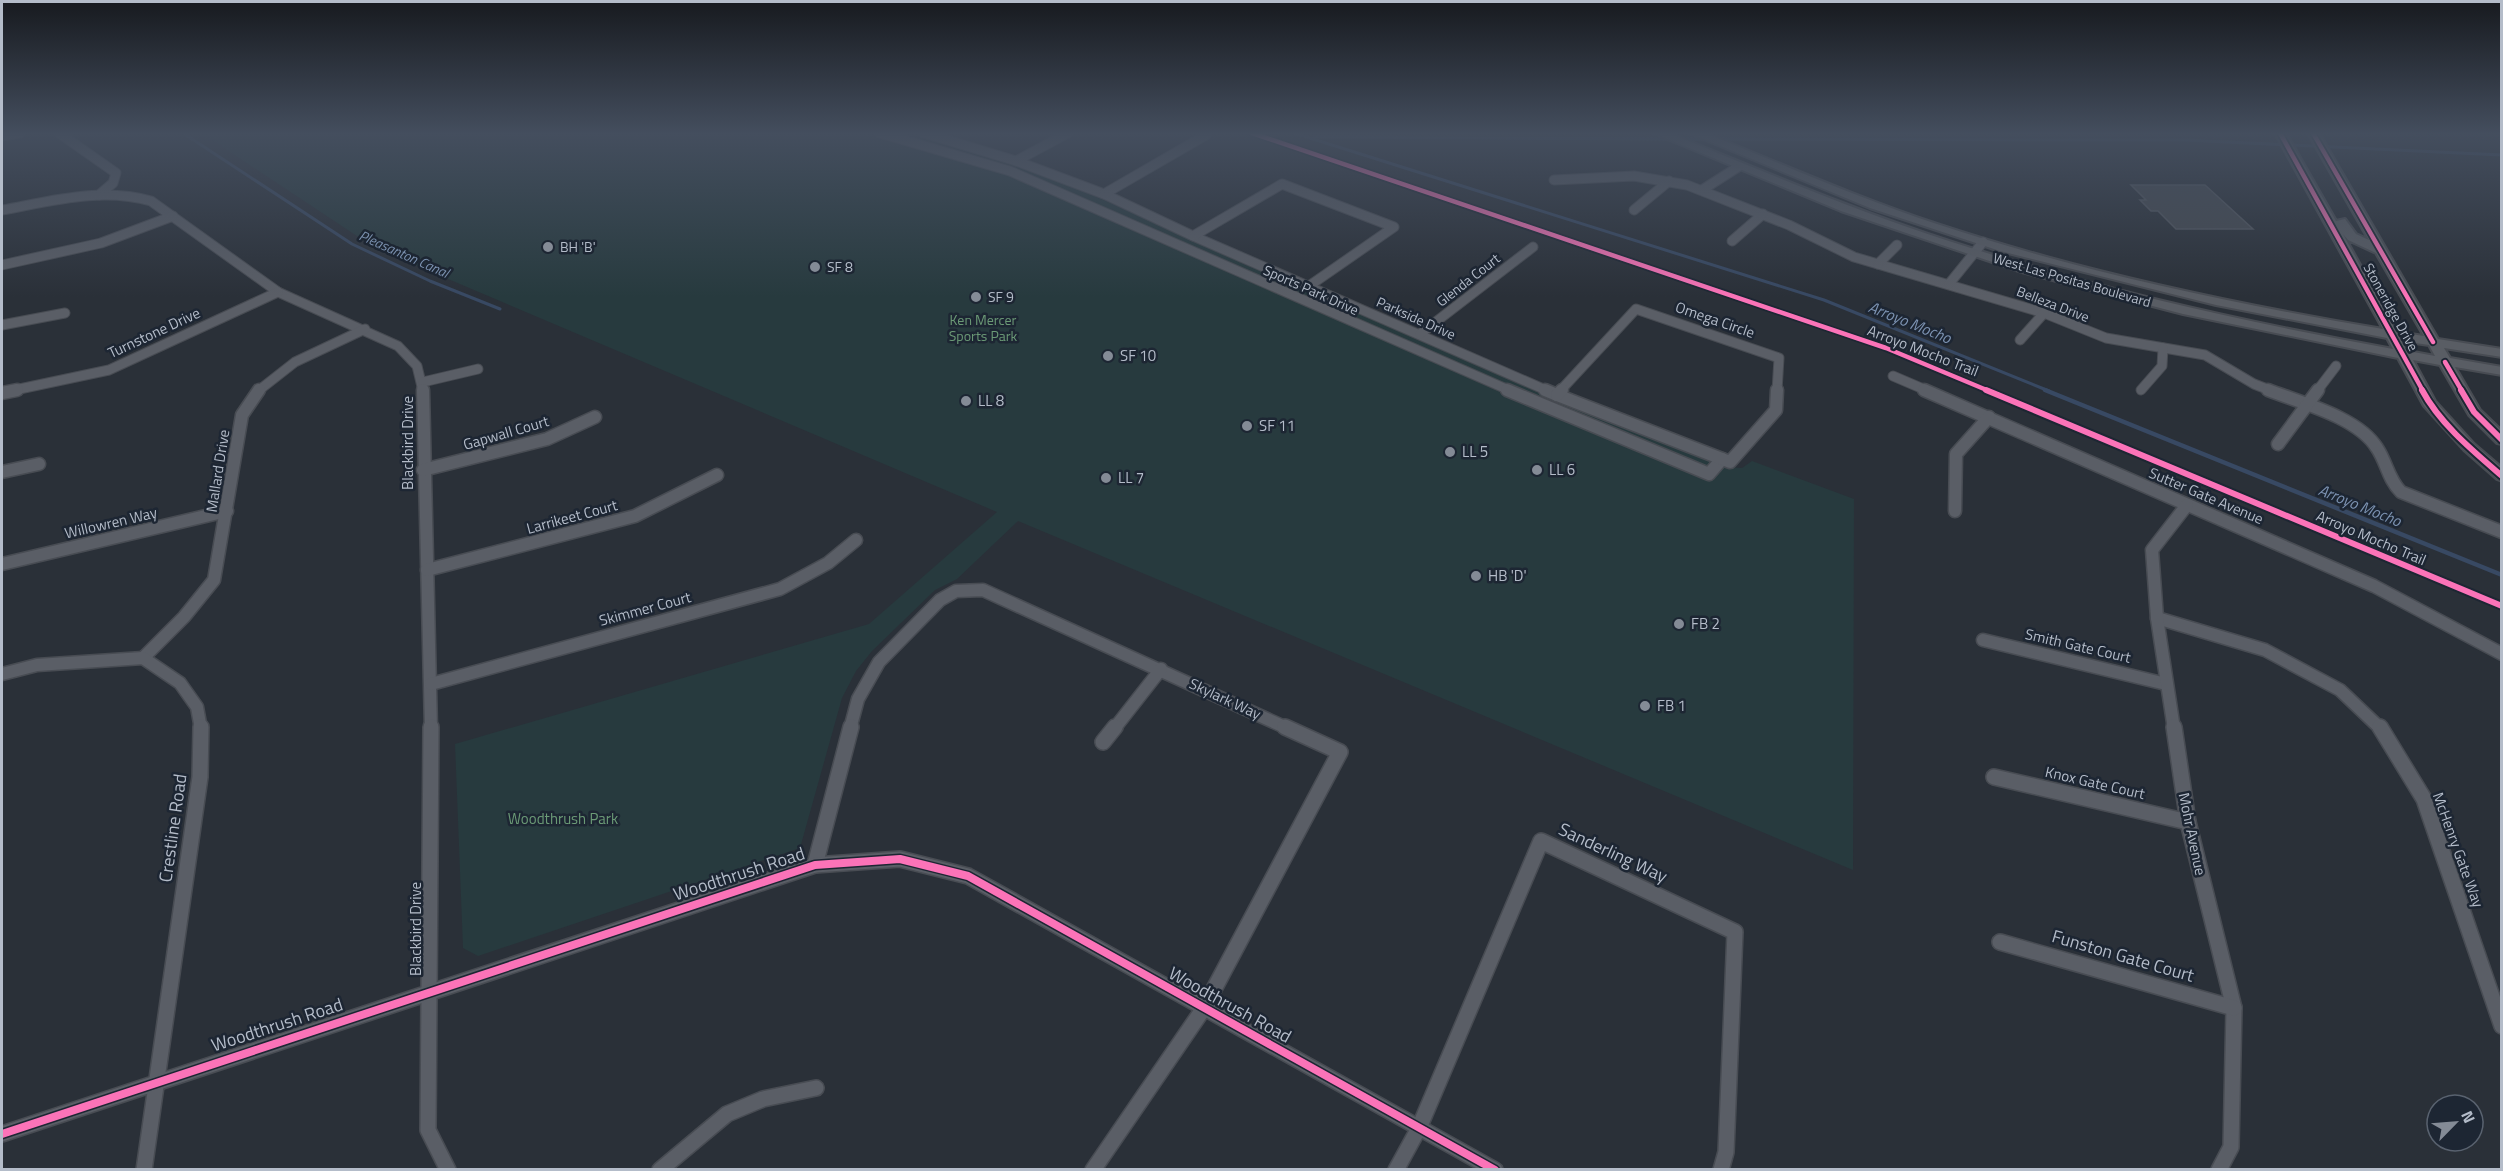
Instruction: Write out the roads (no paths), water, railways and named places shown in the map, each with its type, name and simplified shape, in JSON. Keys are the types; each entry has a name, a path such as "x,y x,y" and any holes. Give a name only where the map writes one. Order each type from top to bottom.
{"main road":[{"name":"West Las Positas Boulevard","path":"1791,188 1874,220 1974,252 2165,306 2404,356 2502,371"},
{"name":"West Las Positas Boulevard","path":"1830,188 1888,211 1983,242 2197,298 2392,336 2502,352"},
{"name":"Stoneridge Drive","path":"2316,188 2315,197 2344,245 2429,403 2469,447 2502,476"},
{"name":"Stoneridge Drive","path":"2335,188 2380,250 2474,412 2502,441"},
{"path":"2315,197 2336,212 2352,237 2380,250"}],"street":[{"path":"99,195 108,188"},
{"name":"Sports Park Drive","path":"1048,188 1434,359 1709,474 1726,461"},
{"name":"Parkside Drive","path":"1087,188 1557,395 1726,461"},
{"path":"1104,194 1115,188"},
{"path":"1193,236 1276,188"},
{"path":"1292,188 1394,226 1310,286"},
{"path":"1634,210 1661,188"},
{"name":"Belleza Drive","path":"1693,188 1763,214 1830,247 1878,264 2044,313 2106,338 2205,355 2254,384 2354,424 2368,436 2384,459 2392,483 2401,492 2502,532"},
{"path":"1702,190 1706,188"},
{"name":"Blackbird Drive","path":"2,210 99,195 135,195 151,201 279,292 365,329 413,356 420,368 423,382 423,470 431,684 431,990 428,1130 448,1170"},
{"path":"1732,241 1763,214"},
{"path":"2,265 101,243 172,216"},
{"path":"1949,284 1983,242"},
{"path":"1878,264 1897,245"},
{"name":"Glenda Court","path":"1420,334 1533,247"},
{"name":"Turnstone Drive","path":"2,393 110,370 279,292"},
{"name":"Omega Circle","path":"1557,395 1602,343 1636,309 1779,358 1776,410 1726,461"},
{"path":"2,325 65,313"},
{"path":"2020,340 2044,313"},
{"name":"Mallard Drive","path":"143,658 184,617 214,580 242,415 249,401 279,372 300,359 365,329"},
{"path":"2141,390 2163,365 2166,356 2163,348"},
{"path":"2278,444 2336,366"},
{"path":"423,382 478,369"},
{"name":"Sutter Gate Avenue","path":"1893,376 2374,586 2502,654"},
{"name":"Gapwall Court","path":"423,470 547,439 595,417"},
{"path":"1956,511 1956,453 1989,417"},
{"path":"2,472 39,464"},
{"name":"Larrikeet Court","path":"427,570 635,516 717,475"},
{"name":"Mohr Avenue","path":"2187,505 2152,550 2157,618 2188,822 2234,1008 2231,1147 2219,1170"},
{"name":"Willowren Way","path":"2,564 227,511"},
{"name":"Skimmer Court","path":"431,684 780,589 828,563 855,540"},
{"name":"Skylark Way","path":"814,865 858,699 879,662 940,600 956,591 983,590 1340,752 1204,1008 1093,1170"},
{"name":"McHenry Gate Way","path":"2157,618 2265,650 2340,690 2385,732 2424,799 2502,1026"},
{"name":"Smith Gate Court","path":"1983,640 2166,684"},
{"path":"2,674 37,665 143,658"},
{"name":"Crestline Road","path":"143,658 180,683 197,707 202,733 200,777 144,1170"},
{"path":"1103,742 1161,669"},
{"name":"Knox Gate Court","path":"1994,777 2188,822"},
{"name":"Sanderling Way","path":"1419,1128 1541,841 1735,932 1726,1152 1721,1170"},
{"name":"Woodthrush Road","path":"2,1134 158,1080 814,865 900,859 968,876 1495,1170"},
{"name":"Funston Gate Court","path":"2000,942 2234,1008"},
{"path":"660,1170 727,1114 763,1099 816,1088"},
{"path":"1396,1170 1419,1128"}],"waterway":[{"name":"Pleasanton Canal","path":"266,188 352,244 430,281 500,309"},
{"name":"Arroyo Mocho","path":"1467,188 1824,300 2049,391"},
{"name":"Arroyo Mocho","path":"2045,390 2502,575"}],"place":[{"name":"BH 'B'","path":"548,247"},
{"name":"SF 8","path":"815,267"},
{"name":"SF 9","path":"976,297"},
{"name":"SF 10","path":"1108,356"},
{"name":"LL 8","path":"966,401"},
{"name":"SF 11","path":"1247,426"},
{"name":"LL 5","path":"1450,452"},
{"name":"LL 6","path":"1537,470"},
{"name":"LL 7","path":"1106,478"},
{"name":"HB 'D'","path":"1476,576"},
{"name":"FB 2","path":"1679,624"},
{"name":"FB 1","path":"1645,706"}],"park label":[{"name":"Ken Mercer Sports Park","path":"983,328"},
{"name":"Woodthrush Park","path":"563,819"}]}
